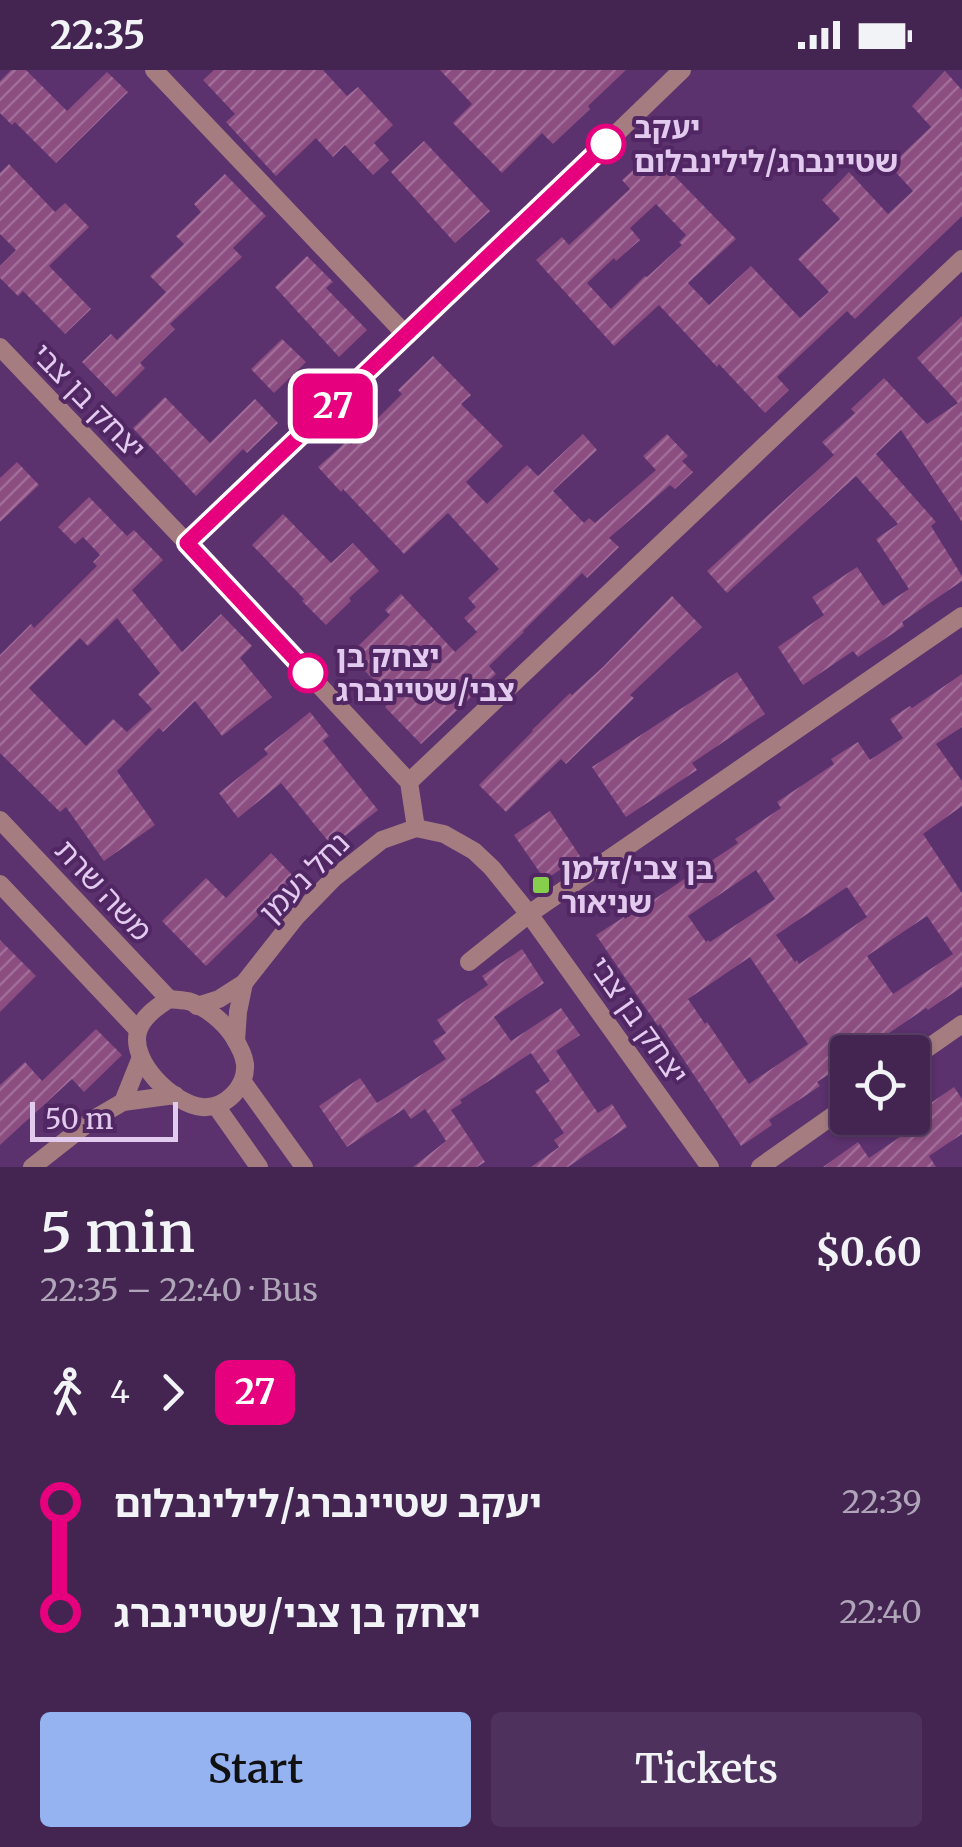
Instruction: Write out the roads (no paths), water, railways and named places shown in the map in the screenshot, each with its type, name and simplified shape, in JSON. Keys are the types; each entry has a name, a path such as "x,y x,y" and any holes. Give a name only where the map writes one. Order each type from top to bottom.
{"street":[{"path":"154,70 407,336"},
{"path":"187,543 682,70"},
{"path":"416,828 409,782 962,259"},
{"name":"יצחק בן צבי","path":"0,346 409,782"},
{"path":"469,962 529,914 962,616"},
{"name":"משה שרת","path":"0,820 168,999"},
{"name":"יצחק בן צבי","path":"416,828 444,834 474,851 492,868 710,1167"},
{"name":"נחל נעמן","path":"197,1006 219,999 244,983 296,917 334,878 382,840 416,828"},
{"path":"0,884 138,1030"},
{"name":"נחל נעמן","path":"236,1041 244,983"},
{"path":"168,999 197,1006 217,1018 236,1041 245,1061 243,1082 216,1106 201,1107 164,1088 138,1051 138,1030 150,1012 168,999"},
{"path":"930,1046 962,1024"},
{"path":"122,1102 141,1057"},
{"path":"243,1082 304,1167"},
{"path":"32,1167 122,1102 176,1095"},
{"path":"216,1106 259,1167"},
{"path":"760,1167 830,1118"}],"place":[{"name":"יעקב שטיינברג/לילינבלום","path":"606,144"},
{"name":"יצחק בן צבי/שטיינברג","path":"308,673"},
{"name":"בן צבי/זלמן שניאור","path":"541,885"}]}
